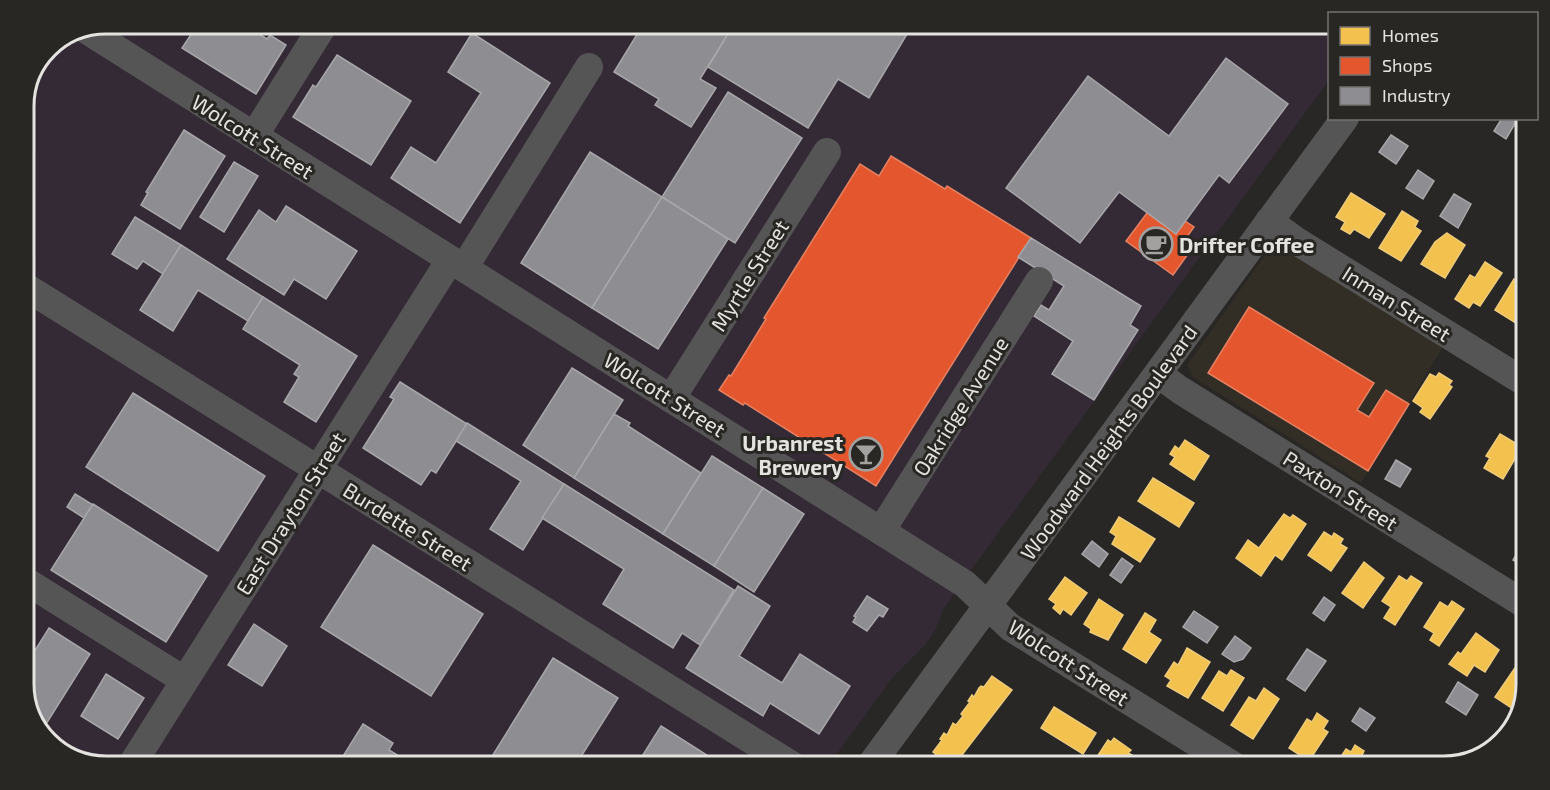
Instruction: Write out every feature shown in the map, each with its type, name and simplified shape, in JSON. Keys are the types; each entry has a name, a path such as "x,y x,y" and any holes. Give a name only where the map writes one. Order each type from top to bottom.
{"street":[{"path":"254,136 317,35"},
{"name":"Wolcott Street","path":"94,36 965,584 1010,627 1218,756"},
{"name":"East Drayton Street","path":"136,756 318,470 589,67"},
{"name":"Woodward Heights Boulevard","path":"877,756 1344,120"},
{"name":"Myrtle Street","path":"672,399 827,152"},
{"name":"Inman Street","path":"1269,221 1308,248 1515,376"},
{"name":"Oakridge Avenue","path":"881,531 1039,281"},
{"name":"Burdette Street","path":"35,293 777,756"},
{"name":"Paxton Street","path":"1158,374 1180,390 1516,599"},
{"path":"35,587 184,680"}],"shaded area":[{"path":"107,35 1328,35 1328,81 974,566 943,610 926,644 892,678 835,756 107,756 83,752 59,738 52,731 38,707 35,688 35,102 40,79 47,67 56,56 79,40"},
{"path":"1270,248 1287,249 1444,345 1361,483 1193,377 1187,365"}],"building: Homes":[{"path":"1351,193 1385,214 1369,238 1354,229 1350,234 1341,229 1345,222 1336,217"},
{"path":"1402,211 1418,221 1415,227 1421,231 1401,261 1379,248"},
{"path":"1447,233 1465,245 1445,278 1421,264 1435,242"},
{"path":"1485,262 1502,273 1480,306 1473,302 1469,308 1455,299 1470,275 1475,278"},
{"path":"1514,279 1515,323 1495,310"},
{"path":"1439,373 1452,381 1449,385 1452,387 1430,419 1420,412 1423,408 1413,401 1430,374 1436,377"},
{"path":"1500,434 1516,443 1516,458 1503,479 1484,468 1490,458 1486,456"},
{"path":"1185,440 1209,456 1194,480 1170,464 1175,457 1170,454 1175,446 1179,449"},
{"path":"1153,478 1194,503 1179,527 1138,501"},
{"path":"1284,514 1290,518 1293,515 1306,524 1282,560 1275,555 1261,576 1236,558 1248,540 1259,548"},
{"path":"1119,517 1155,539 1140,562 1112,544 1116,536 1110,532"},
{"path":"1324,532 1332,537 1334,533 1343,539 1340,544 1347,548 1331,571 1308,555"},
{"path":"1364,562 1384,578 1363,608 1342,593"},
{"path":"1399,576 1407,581 1411,576 1422,583 1395,625 1384,618 1391,607 1382,601"},
{"path":"1065,577 1087,593 1071,615 1063,609 1060,614 1053,608 1056,604 1049,599"},
{"path":"1099,599 1123,615 1108,640 1090,632 1091,629 1084,624"},
{"path":"1452,601 1464,609 1439,646 1430,640 1434,633 1424,627 1440,602 1448,607"},
{"path":"1145,613 1156,620 1149,632 1161,640 1146,663 1123,649"},
{"path":"1476,633 1499,650 1485,672 1474,665 1467,676 1449,664 1458,652 1461,654"},
{"path":"1187,648 1210,662 1188,698 1167,686 1171,680 1165,676 1174,662 1178,665"},
{"path":"1516,666 1516,683 1512,708 1495,697"},
{"path":"1231,670 1244,678 1223,711 1202,698 1219,671 1227,676"},
{"path":"992,676 1012,690 961,756 934,756 936,754 933,752 944,733 947,735 953,723 956,725 963,716 961,714 972,695 974,697 981,686 984,687"},
{"path":"1264,688 1279,699 1253,739 1231,725 1249,697 1256,701"},
{"path":"1054,707 1096,733 1083,754 1041,728"},
{"path":"1317,713 1328,721 1323,729 1328,732 1312,756 1301,756 1289,748 1307,719 1312,722"},
{"path":"1114,738 1131,750 1128,753 1132,755 1098,756 1108,740 1111,742"},
{"path":"1355,745 1364,751 1362,756 1341,756 1346,749 1351,752"}],"building: Shops":[{"path":"891,156 945,189 947,186 1031,238 876,486 745,403 743,405 719,390 729,375 731,376 766,319 764,318 860,164 879,176"},
{"name":"Drifter Coffee","path":"1147,213 1176,234 1185,221 1194,227 1179,248 1188,254 1173,275 1126,241"},
{"path":"1249,307 1374,383 1357,410 1369,417 1386,390 1409,404 1368,471 1208,373"}],"building: Industry":[{"path":"191,35 261,35 267,39 270,35 286,45 256,94 182,48"},
{"path":"471,35 475,35 550,83 460,223 391,178 411,147 436,163 481,93 448,72"},
{"path":"637,35 727,35 700,79 716,88 691,127 655,105 659,99 614,72"},
{"path":"727,35 906,35 869,98 838,79 808,128 708,67"},
{"path":"337,55 411,101 371,165 293,117 313,85 316,87"},
{"path":"1226,58 1288,104 1229,183 1219,175 1176,234 1119,192 1080,243 1006,188 1088,76 1169,136"},
{"path":"728,92 802,138 735,243 662,197"},
{"path":"1501,120 1515,120 1506,139 1494,131"},
{"path":"184,130 225,156 180,229 141,205 148,193 146,192"},
{"path":"1391,135 1408,146 1396,164 1379,152"},
{"path":"590,152 662,197 592,308 521,263"},
{"path":"234,162 258,176 224,232 200,217"},
{"path":"1418,170 1434,181 1423,199 1406,188"},
{"path":"1454,194 1471,204 1458,228 1440,216"},
{"path":"662,197 728,239 658,349 592,308"},
{"path":"286,206 357,251 326,299 294,279 284,295 227,259 259,210 276,222"},
{"path":"135,217 181,245 163,274 143,261 137,269 112,254"},
{"path":"1031,238 1141,306 1130,325 1138,330 1094,400 1052,374 1073,341 1034,316 1041,305 1049,310 1064,286 1018,257"},
{"path":"181,245 263,297 248,321 198,290 173,331 140,310"},
{"path":"263,297 357,356 316,422 284,402 299,377 294,374 300,365 243,329"},
{"path":"572,368 623,400 574,478 523,445"},
{"path":"400,382 467,424 436,473 431,470 421,485 363,448 394,399 390,397"},
{"path":"133,393 265,476 218,551 86,467"},
{"path":"614,414 630,423 628,426 701,473 663,534 574,478"},
{"path":"467,423 564,484 523,550 490,529 521,481 456,441"},
{"path":"712,456 763,488 714,566 663,534"},
{"path":"1396,460 1411,469 1400,487 1385,479"},
{"path":"564,484 734,590 700,645 682,633 673,648 603,604 624,569 542,518"},
{"path":"763,488 804,514 754,592 714,566"},
{"path":"75,494 93,505 84,518 67,507"},
{"path":"93,504 207,576 166,642 51,570"},
{"path":"1092,541 1108,554 1099,567 1082,554"},
{"path":"373,545 483,614 431,696 321,627"},
{"path":"1122,558 1133,566 1121,583 1110,575"},
{"path":"738,586 770,606 739,656 782,683 800,654 850,686 819,734 770,703 763,716 686,668"},
{"path":"867,596 888,609 883,617 879,615 867,631 853,622 856,617 854,616"},
{"path":"1324,597 1335,605 1324,621 1313,613"},
{"path":"1194,611 1218,627 1207,643 1183,627"},
{"path":"254,624 287,646 262,686 228,665"},
{"path":"49,628 90,654 47,723 38,707 36,697 35,650"},
{"path":"1235,636 1251,648 1243,659 1234,662 1222,654"},
{"path":"1307,649 1326,661 1305,691 1287,679"},
{"path":"553,658 618,698 581,756 492,756"},
{"path":"106,674 144,698 118,739 81,716"},
{"path":"1458,682 1478,695 1466,715 1446,702"},
{"path":"1360,708 1375,718 1366,731 1352,721"},
{"path":"363,724 393,743 389,750 399,756 343,756"},
{"path":"661,726 708,756 642,756"}],"place":[{"name":"Drifter Coffee","path":"1156,244"},
{"name":"Urbanrest Brewery","path":"866,454"}]}
